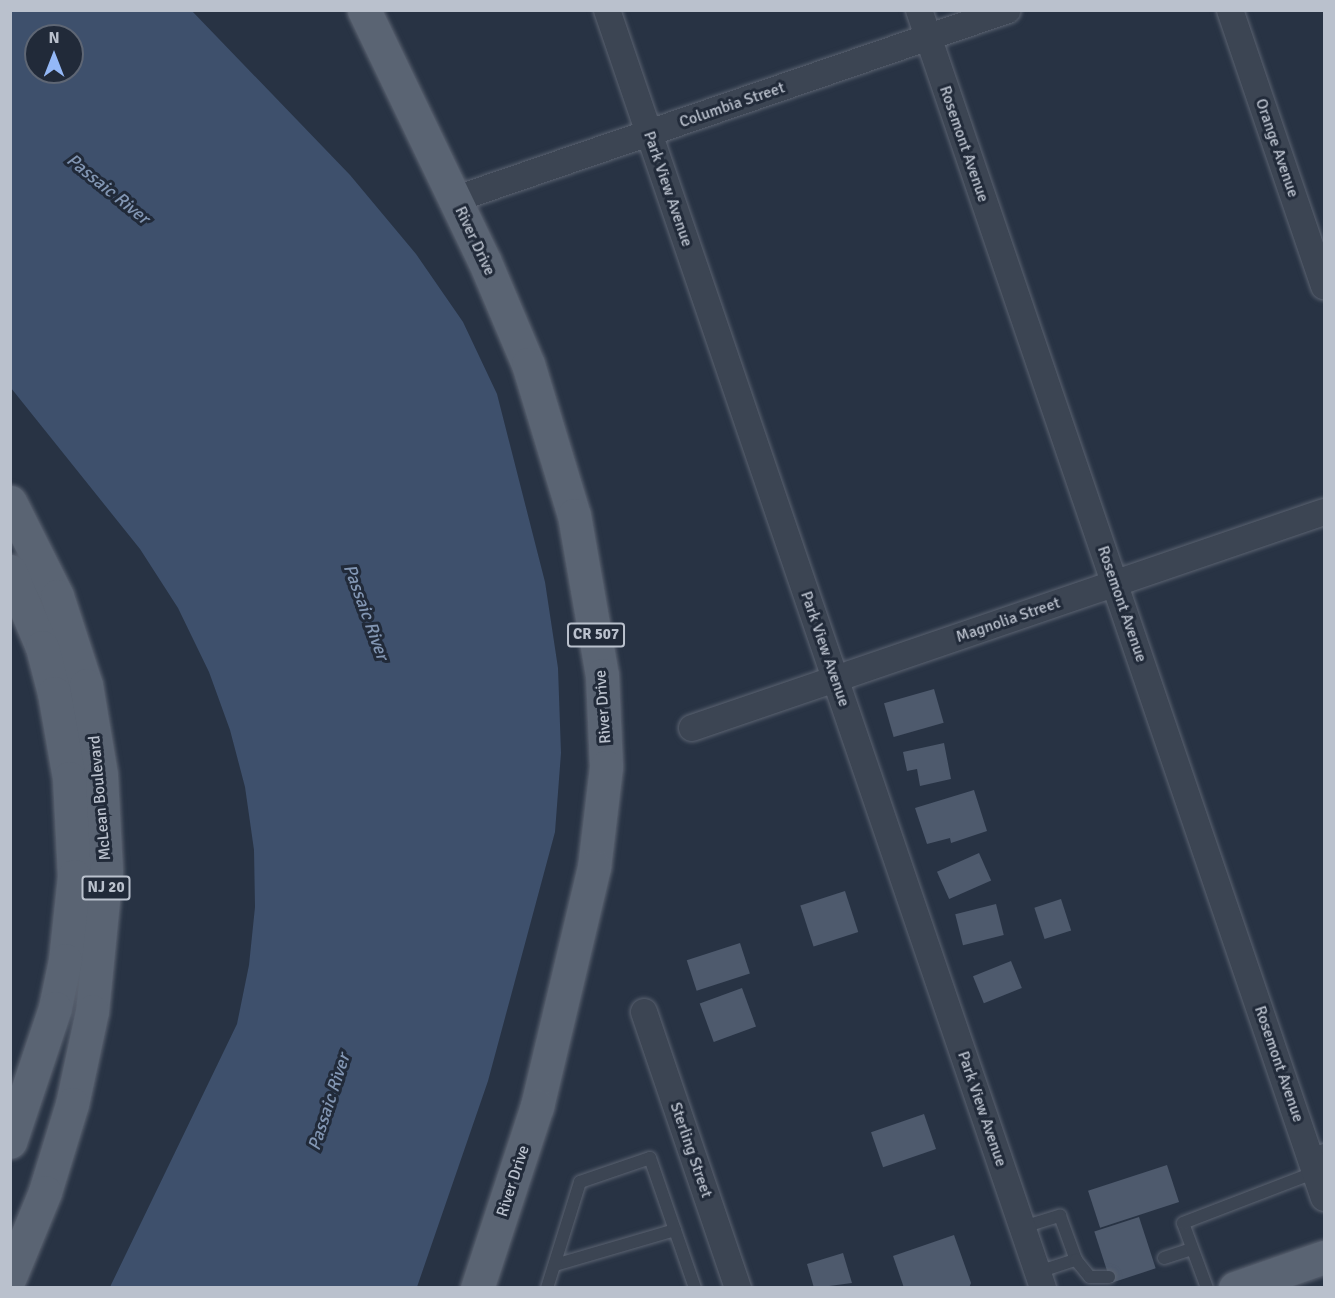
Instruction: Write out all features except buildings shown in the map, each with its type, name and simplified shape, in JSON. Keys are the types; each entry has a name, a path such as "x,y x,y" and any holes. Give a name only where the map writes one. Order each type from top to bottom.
{"main road":[{"name":"River Drive","path":"364,10 509,316 561,465 586,571 605,724 602,821 583,918 537,1106 477,1287"},
{"name":"McLean Boulevard","path":"10,502 57,596 86,685 101,775 106,871 96,989 72,1104 45,1192 10,1277"},
{"name":"McLean Boulevard","path":"10,570 42,647 54,693 74,829 74,876 67,950 42,1053 10,1142"},
{"path":"10,1106 42,1053"},
{"path":"1235,1287 1324,1257"}],"street":[{"name":"Park View Avenue","path":"607,10 1041,1280"},
{"name":"Rosemont Avenue","path":"919,10 1115,584 1317,1159 1324,1198"},
{"name":"Columbia Street","path":"456,200 1008,10"},
{"name":"Orange Avenue","path":"1230,10 1324,286"},
{"name":"Magnolia Street","path":"692,728 1324,512"},
{"name":"Sterling Street","path":"644,1012 738,1287"}],"lane":[{"path":"547,1287 580,1182 650,1158 695,1287"},
{"path":"1207,1287 1183,1223 1317,1159"},
{"path":"1023,1227 1060,1216 1076,1260 1090,1277 1109,1277"},
{"path":"555,1265 675,1230"},
{"path":"1164,1258 1192,1249"},
{"path":"1041,1280 1076,1260"}],"water":[{"name":"Passaic River","path":"11,11 192,11 350,175 416,254 463,322 497,394 545,582 558,668 561,753 555,832 488,1081 417,1287 110,1287 237,1024 249,965 255,907 254,850 245,787 230,730 209,672 178,608 140,549 11,388"}]}
